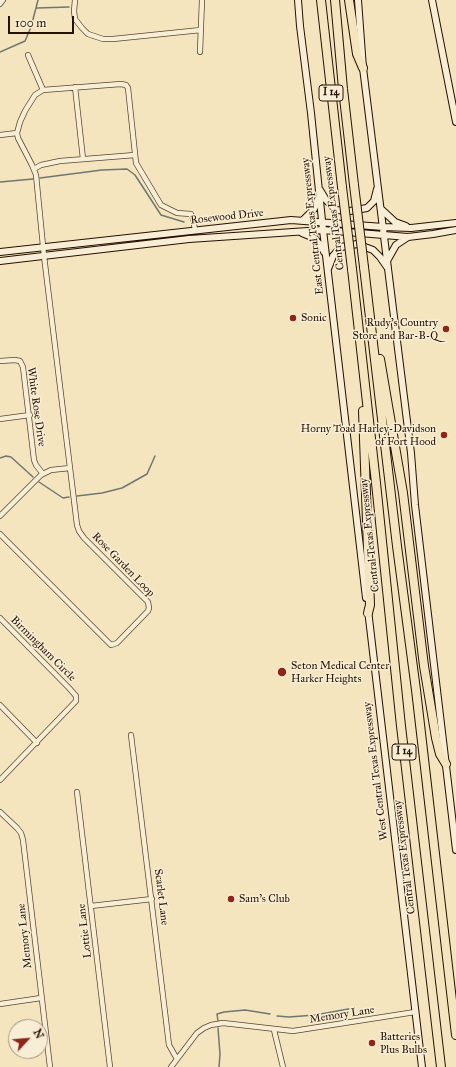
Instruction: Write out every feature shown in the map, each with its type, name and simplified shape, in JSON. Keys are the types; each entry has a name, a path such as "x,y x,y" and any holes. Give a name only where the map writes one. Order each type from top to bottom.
{"highway":[{"name":"Central Texas Expressway","path":"321,0 352,269 401,726 442,1067"},
{"name":"Central Texas Expressway","path":"335,0 342,89 416,690 456,1035"},
{"path":"349,0 357,54 363,68"},
{"path":"372,338 379,354 403,494 431,712 440,754 446,764"},
{"path":"365,393 363,406 363,438 370,605 368,613"}],"main road":[{"name":"East Central Texas Expressway","path":"298,0 322,222 342,383 348,449"},
{"path":"358,0 363,68 411,453 415,505 456,850"},
{"path":"432,0 456,122"},
{"path":"319,190 336,210 350,211 366,208 374,201 378,184"},
{"path":"303,220 314,209 319,190"},
{"path":"381,208 395,222 411,228"},
{"path":"453,223 456,219"},
{"name":"Rosewood Drive","path":"0,252 291,220 411,228 453,223"},
{"name":"Rosewood Drive","path":"0,261 189,239 323,230 408,237 456,231"},
{"path":"298,232 310,236 318,242 326,256"},
{"path":"387,261 396,246 408,237"},
{"path":"328,269 333,256 341,247 357,244 373,250 388,269"},
{"name":"West Central Texas Expressway","path":"348,449 422,1067"}],"street":[{"path":"0,4 2,0"},
{"path":"76,0 74,11 75,18 82,28 94,37 103,39 200,30"},
{"path":"200,52 202,0"},
{"path":"28,55 43,90"},
{"path":"0,135 17,133 25,111 32,99 43,90 124,84 128,87 135,155 138,166 161,205 177,213 191,214 195,230"},
{"path":"75,87 83,159"},
{"name":"Rose Garden Loop","path":"0,534 111,645 117,642 148,611 149,604 80,533 76,519 44,256 36,175 20,143 17,133"},
{"path":"34,169 51,162 135,155"},
{"name":"White Rose Drive","path":"0,361 15,360 20,361 22,364 30,415 34,460 43,474"},
{"path":"0,419 30,415"},
{"path":"0,516 43,474 51,470 70,468"},
{"name":"Birmingham Circle","path":"0,618 76,696 76,701 0,780"},
{"path":"0,705 36,743"},
{"name":"Scarlet Lane","path":"131,735 170,1045 172,1052 177,1059"},
{"name":"Lottie Lane","path":"77,792 110,1067"},
{"name":"Memory Lane","path":"0,812 17,828 21,833 23,840 50,1067"},
{"path":"91,906 152,899"},
{"path":"0,1004 41,998"},
{"name":"Memory Lane","path":"171,1067 197,1033 211,1025 223,1023 293,1031 314,1029 415,1012"},
{"path":"274,1030 283,1067"}],"waterway":[{"path":"0,52 25,41 31,27 38,0"},
{"path":"37,8 69,7"},
{"path":"40,178 102,170 127,169 135,175 161,215 184,222"},
{"path":"0,182 33,179"},
{"path":"0,458 6,456 11,457 33,477"},
{"path":"77,496 102,493 122,488 147,474 155,456"},
{"path":"39,482 63,498 69,497"},
{"path":"277,1016 289,1017 315,1015 354,1008"},
{"path":"218,1021 217,1014 224,1012 245,1010 270,1014"},
{"path":"218,1028 220,1054 219,1067"}],"place":[{"name":"Sonic","path":"293,318"},
{"name":"Rudy's Country Store and Bar-B-Q","path":"446,329"},
{"name":"Horny Toad Harley-Davidson of Fort Hood","path":"444,435"},
{"name":"Seton Medical Center Harker Heights","path":"282,672"},
{"name":"Sam's Club","path":"231,899"},
{"name":"Batteries Plus Bulbs","path":"372,1043"}]}
